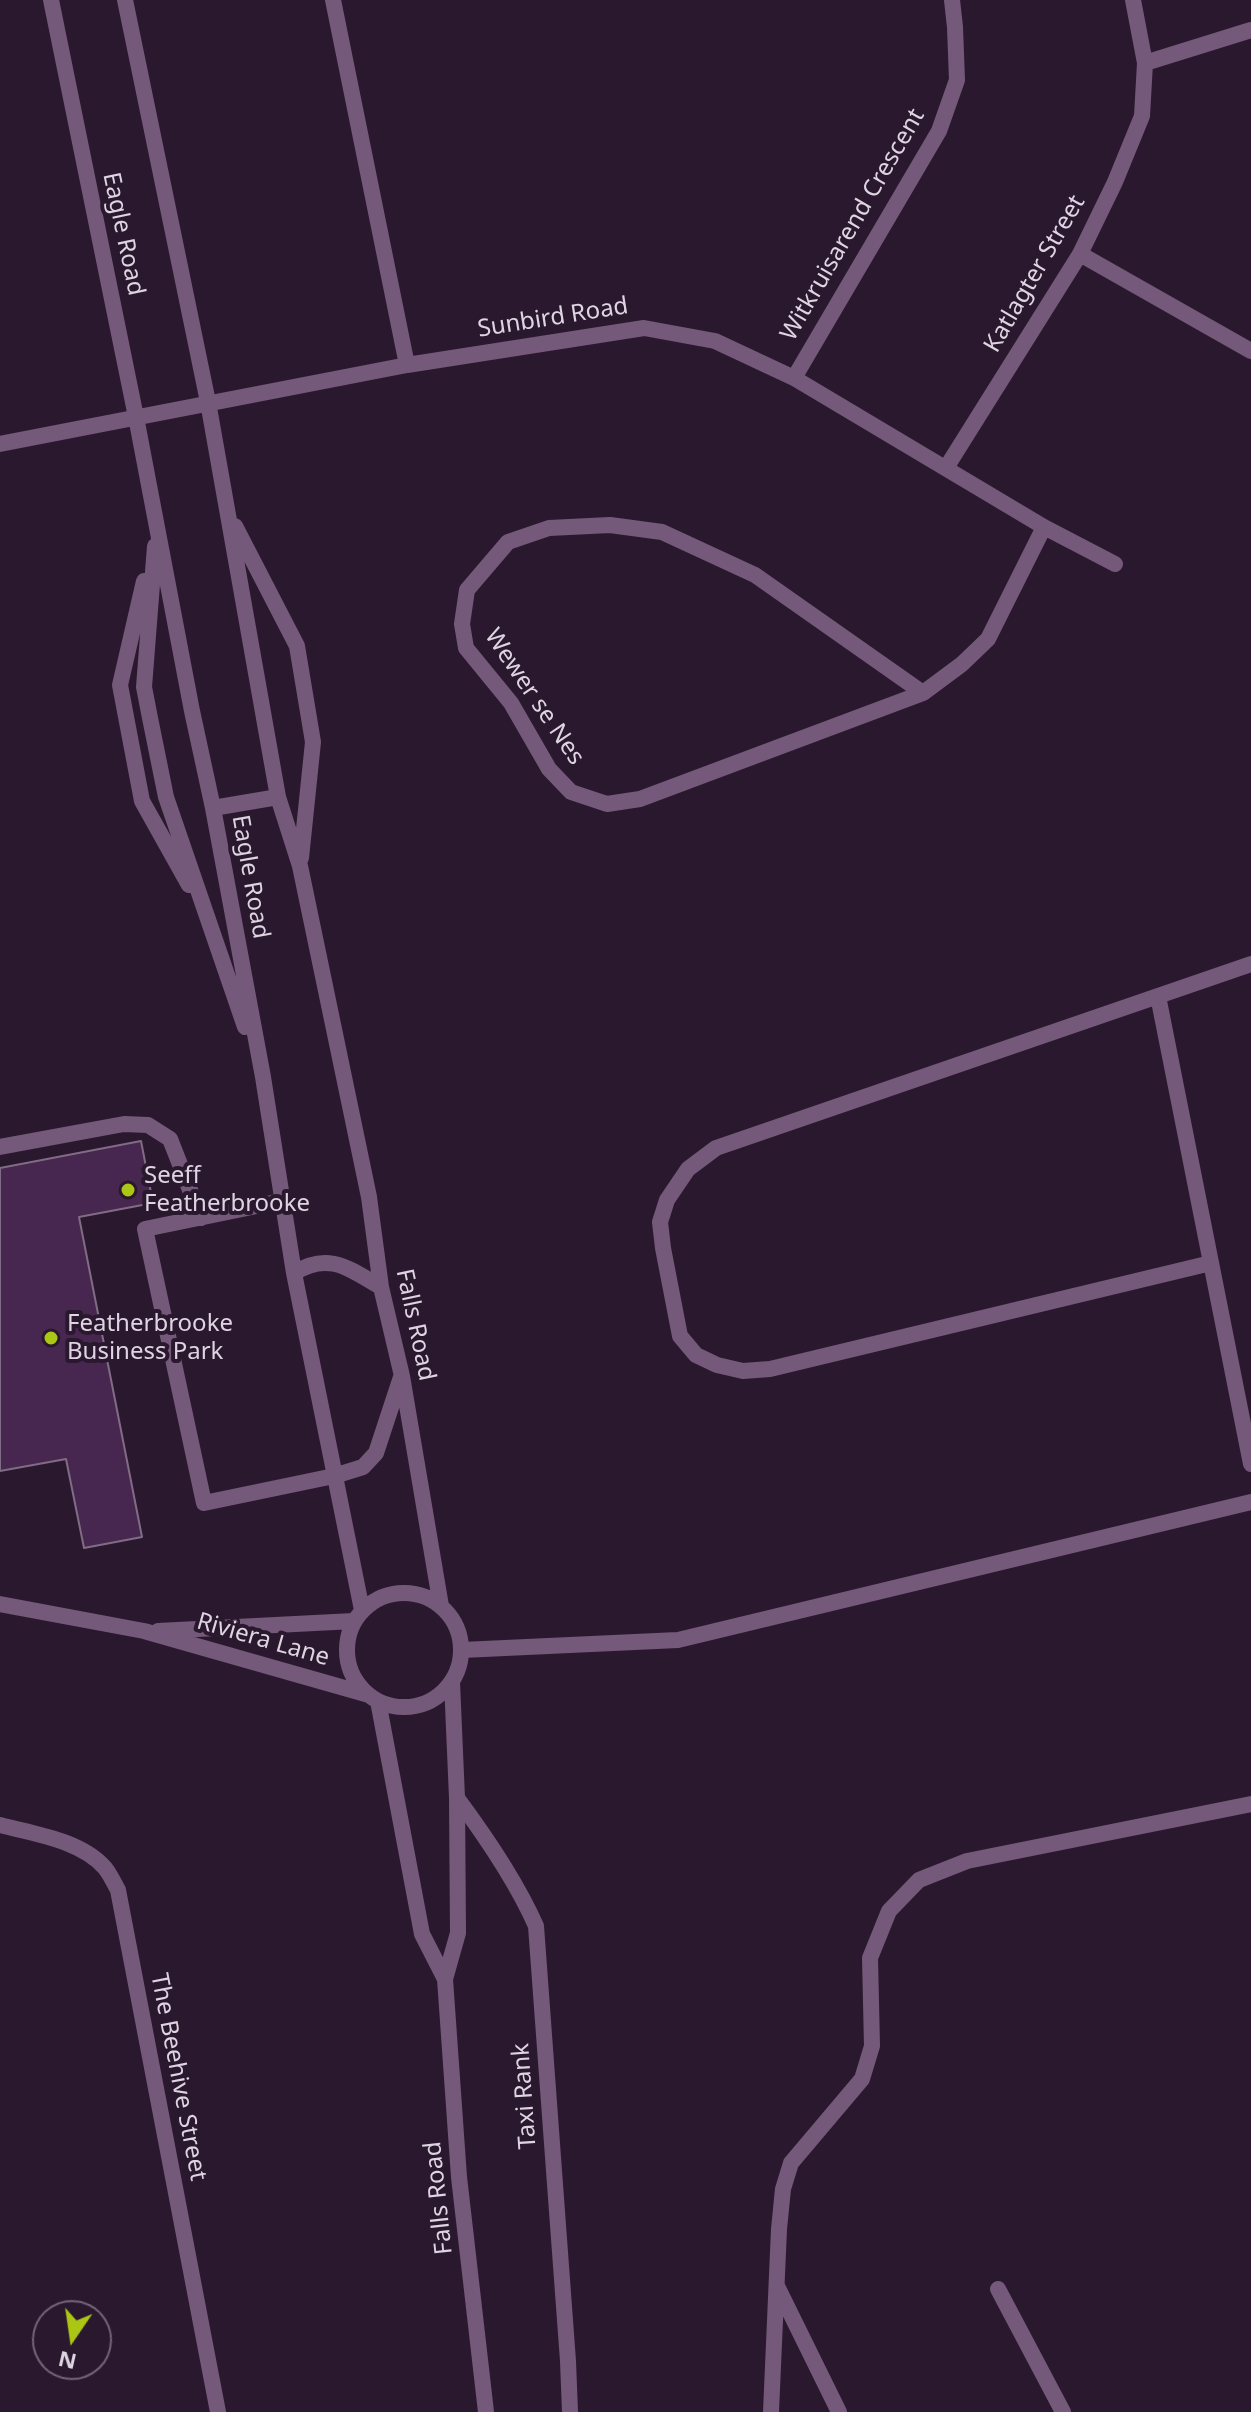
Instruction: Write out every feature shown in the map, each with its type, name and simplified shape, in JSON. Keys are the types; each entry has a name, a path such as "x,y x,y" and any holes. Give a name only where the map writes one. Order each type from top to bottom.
{"street":[{"name":"Eagle Road","path":"51,0 213,808 263,1077"},
{"name":"Eagle Road","path":"125,0 208,402 278,797 300,866 340,1054"},
{"path":"333,0 407,365"},
{"name":"Witkruisarend Crescent","path":"794,378 939,131 957,80 952,0"},
{"name":"Katlagter Street","path":"946,468 1080,254 1115,182 1142,116 1145,63 1133,0"},
{"path":"1145,63 1251,30"},
{"path":"1080,254 1251,351"},
{"name":"Sunbird Road","path":"0,444 407,365 644,328 715,341 794,378 1044,527 1115,564"},
{"name":"Eagle Road","path":"227,510 297,646 313,742 300,866"},
{"name":"Eagle Road","path":"156,525 144,687 166,797 263,1077"},
{"name":"Eagle Road","path":"156,525 120,685 142,801 209,921"},
{"name":"Wewer se Nes","path":"923,693 755,575 662,532 610,525 549,528 508,542 467,590 462,624 466,648 511,703 549,769 571,792 607,804 640,799 923,693 962,664 988,639 1044,527"},
{"path":"213,808 278,797"},
{"path":"1211,1263 770,1369 743,1371 717,1365 696,1355 680,1336 660,1222 667,1200 688,1169 716,1148 1251,964"},
{"path":"1158,996 1251,1464"},
{"name":"Falls Road","path":"340,1054 369,1197 381,1287 402,1376 441,1606 456,1626 462,1650 460,1667 452,1682 458,1933 445,1979 459,2177 486,2412"},
{"name":"Falls Road","path":"263,1077 281,1201 358,1616 347,1638 347,1655 351,1673 360,1688 373,1698 422,1934 445,1979"},
{"path":"0,1147 124,1124 148,1125 170,1139 201,1218"},
{"path":"281,1201 145,1229 204,1503 363,1467 376,1453 402,1376"},
{"path":"294,1273 307,1264 325,1261 348,1269 381,1287"},
{"path":"462,1650 678,1640 1251,1502"},
{"path":"358,1616 375,1599 392,1593 426,1596 441,1606"},
{"name":"Riviera Lane","path":"0,1604 144,1631 373,1698"},
{"name":"Riviera Lane","path":"144,1631 358,1616"},
{"path":"373,1698 402,1707 427,1703 452,1682"},
{"name":"Taxi Rank","path":"457,1798 530,1911 536,1926 570,2412"},
{"path":"771,2412 783,2189 791,2163 862,2079 872,2046 870,1958 889,1911 919,1880 967,1861 1251,1804"},
{"name":"The Beehive Street","path":"0,1825 53,1839 89,1853 106,1869 118,1890 218,2412"},
{"path":"776,2285 839,2412"},
{"path":"998,2289 1063,2412"}],"building":[{"name":"Featherbrooke Business Park","path":"141,1141 153,1203 79,1217 142,1537 84,1548 66,1459 0,1471 0,1168"}],"place":[{"name":"Seeff Featherbrooke","path":"128,1190"},
{"name":"Featherbrooke Business Park","path":"51,1338"}]}
